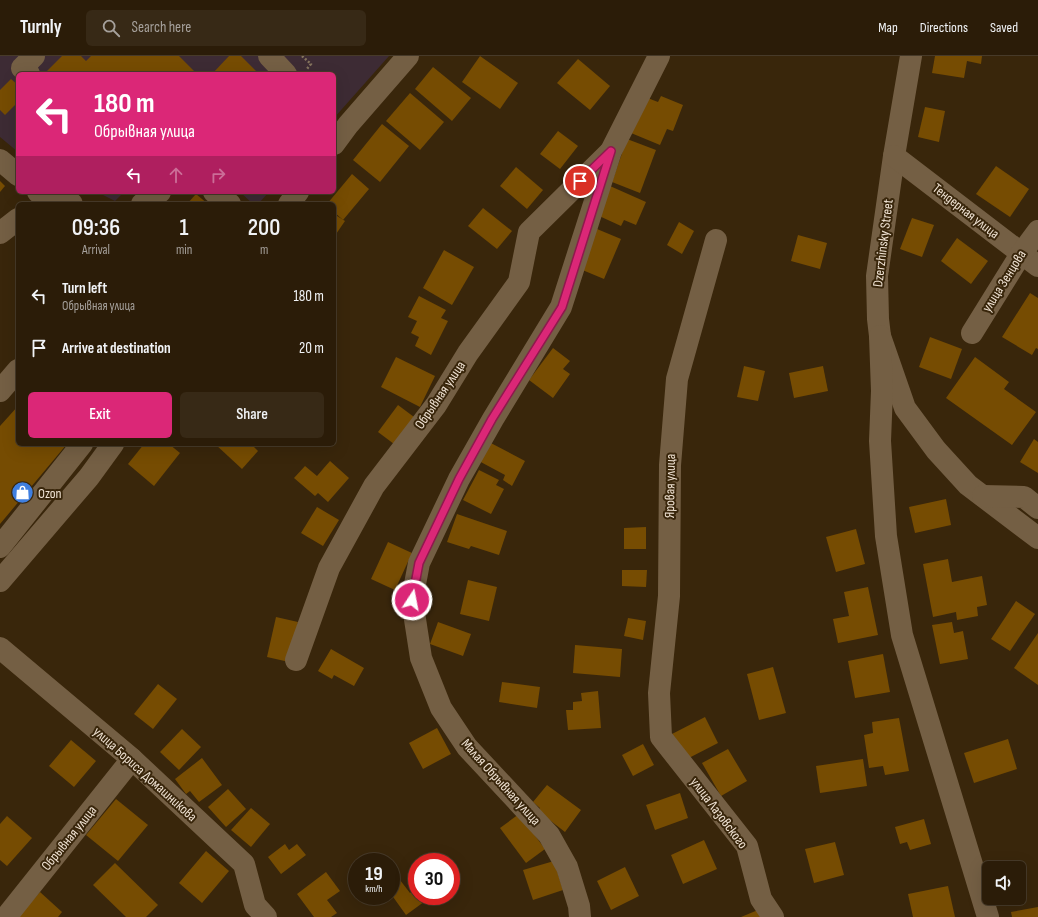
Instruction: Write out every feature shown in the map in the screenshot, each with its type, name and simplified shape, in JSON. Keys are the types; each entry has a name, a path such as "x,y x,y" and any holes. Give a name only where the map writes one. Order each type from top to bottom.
{"street":[{"path":"27,72 22,68 34,56"},
{"path":"269,56 296,72"},
{"path":"337,133 408,56"},
{"name":"Обрывная улица","path":"412,600 419,563 459,479 492,419 562,307 611,151 659,56"},
{"name":"Dzerzhinsky Street","path":"911,56 894,156 877,276 880,336 905,408 936,450 968,485 1038,538"},
{"name":"Обрывная улица","path":"296,660 329,568 374,486 436,405 468,353 519,282 529,232 611,151"},
{"name":"Тендерная улица","path":"894,156 1029,260"},
{"path":"0,160 16,173"},
{"path":"145,202 157,194"},
{"path":"217,194 227,202"},
{"path":"290,202 296,194"},
{"path":"40,198 61,202"},
{"path":"0,233 16,220"},
{"name":"улица Зенцова","path":"972,333 1029,260 1038,231"},
{"name":"Яровая улица","path":"661,737 659,693 669,596 670,465 677,379 716,240"},
{"path":"880,336 882,391 880,441 886,536 902,635 988,917"},
{"path":"0,391 16,372"},
{"path":"0,547 80,446"},
{"path":"0,581 89,477 112,446"},
{"path":"983,496 1024,497 1038,508"},
{"name":"Малая Обрывная улица","path":"412,600 421,658 441,708 467,747 549,835 567,867 579,906 580,917"},
{"name":"улица Бориса Домашникова","path":"0,648 132,759 244,864 255,905 266,917"},
{"name":"улица Лазовского","path":"661,737 747,846 761,899 773,917"},
{"name":"Обрывная улица","path":"6,917 132,759"}],"path":[{"path":"296,72 311,64 302,56"}],"shaded area":[{"path":"0,56 389,56 336,116 336,72 16,72 16,150 0,137"},
{"path":"101,194 122,194 115,201"},
{"path":"242,194 267,194 260,202 251,202"}],"building":[{"path":"62,56 81,56 86,61 91,56 179,56 195,72 46,72"},
{"path":"229,56 241,56 257,72 214,72"},
{"path":"480,56 518,83 500,109 462,82"},
{"path":"935,56 982,56 981,64 967,61 964,78 932,73"},
{"path":"578,59 610,86 590,110 557,83"},
{"path":"433,67 471,98 452,121 415,89"},
{"path":"11,79 16,83 16,104 5,115 0,110 0,90"},
{"path":"410,93 444,122 420,150 386,121"},
{"path":"661,96 683,105 673,131 667,129 660,145 631,133 645,97 658,102"},
{"path":"925,107 945,111 939,142 918,137"},
{"path":"382,124 409,146 380,182 353,160"},
{"path":"558,131 578,146 560,169 540,154"},
{"path":"627,139 656,150 640,193 612,182"},
{"path":"996,166 1029,189 1010,217 976,194"},
{"path":"516,167 543,190 527,209 500,186"},
{"path":"352,174 369,189 343,220 336,214 336,202 329,202"},
{"path":"0,181 5,186 0,192"},
{"path":"610,186 646,202 636,225 624,220 621,226 597,215"},
{"path":"196,194 206,202 189,202"},
{"path":"483,208 512,231 497,249 468,226"},
{"path":"336,215 345,221 336,234"},
{"path":"912,218 934,225 922,257 900,249"},
{"path":"679,222 694,231 682,254 667,245"},
{"path":"597,229 621,239 604,279 580,269"},
{"path":"798,235 827,243 820,269 791,261"},
{"path":"957,238 988,261 971,284 941,261"},
{"path":"444,250 474,267 452,305 423,288"},
{"path":"1030,293 1038,298 1038,349 1036,348 1032,355 1002,337"},
{"path":"419,296 446,310 441,318 448,321 431,355 415,346 419,337 411,333 417,321 408,317"},
{"path":"930,337 962,349 951,379 919,367"},
{"path":"553,348 570,361 563,369 570,374 553,398 529,380"},
{"path":"396,357 435,376 420,407 381,387"},
{"path":"975,357 1009,382 1004,389 1036,412 1012,445 946,398"},
{"path":"744,366 765,371 758,401 737,397"},
{"path":"823,366 828,391 794,398 789,373"},
{"path":"398,405 418,420 398,447 378,432"},
{"path":"16,408 16,446 65,446 0,524 0,426"},
{"path":"1034,439 1038,442 1038,473 1020,462"},
{"path":"487,441 525,461 512,486 503,480 505,475 477,460"},
{"path":"142,446 171,446 180,453 154,486 128,464"},
{"path":"217,446 253,446 258,451 242,469"},
{"path":"330,461 349,478 328,502 318,493 315,496 294,478 305,466 317,476"},
{"path":"479,470 499,480 496,485 504,489 491,514 463,500"},
{"path":"946,499 951,525 915,533 909,507"},
{"path":"317,507 339,520 323,546 301,533"},
{"path":"457,514 507,531 499,555 471,546 469,549 447,542"},
{"path":"646,527 646,549 624,549 624,528"},
{"path":"856,529 865,564 836,572 826,537"},
{"path":"388,542 412,553 395,590 371,579"},
{"path":"948,559 952,582 982,576 987,605 977,607 978,616 957,620 956,612 933,617 923,564"},
{"path":"622,570 647,570 646,587 622,586"},
{"path":"468,580 497,587 489,621 460,614"},
{"path":"868,587 878,635 838,643 833,619 849,616 844,592"},
{"path":"1016,601 1035,614 1010,651 991,639"},
{"path":"276,617 298,622 289,662 267,657"},
{"path":"628,618 646,621 643,640 624,636"},
{"path":"438,622 471,634 463,656 430,644"},
{"path":"952,622 954,633 963,631 968,659 940,664 932,625"},
{"path":"1038,633 1038,685 1014,668"},
{"path":"575,645 622,649 620,677 573,673"},
{"path":"331,649 364,668 354,686 334,675 332,679 318,671"},
{"path":"883,654 890,692 855,698 848,661"},
{"path":"773,667 786,713 759,720 747,674"},
{"path":"502,682 540,687 537,708 499,702"},
{"path":"158,684 177,699 153,729 134,714"},
{"path":"598,691 601,728 568,730 566,710 573,710 573,702 582,701 581,693"},
{"path":"705,717 718,743 685,760 672,734"},
{"path":"899,718 909,771 885,775 883,766 869,768 864,735 873,733 872,722"},
{"path":"437,728 451,754 423,769 409,743"},
{"path":"182,729 201,747 179,770 160,752"},
{"path":"1008,739 1017,769 974,783 964,753"},
{"path":"71,740 96,761 74,787 49,766"},
{"path":"643,744 654,765 633,776 622,755"},
{"path":"728,749 747,781 721,796 702,763"},
{"path":"202,758 222,785 199,802 190,791 186,794 175,779"},
{"path":"863,759 867,786 820,793 816,766"},
{"path":"547,785 581,810 565,832 538,811 540,808 533,802"},
{"path":"228,789 246,809 226,827 208,807"},
{"path":"680,793 688,818 655,830 646,805"},
{"path":"116,799 148,825 118,861 86,835"},
{"path":"251,808 270,824 251,847 231,830"},
{"path":"519,814 545,849 526,863 500,828"},
{"path":"7,816 32,838 7,866 0,860 0,824"},
{"path":"924,819 931,844 910,850 907,842 900,844 895,827"},
{"path":"704,840 717,869 683,884 671,855"},
{"path":"835,842 844,875 814,883 805,849"},
{"path":"285,844 289,850 297,844 306,855 281,874 268,857"},
{"path":"206,851 229,871 202,903 179,883"},
{"path":"554,861 563,890 533,900 523,870"},
{"path":"115,863 158,905 146,917 126,917 93,885"},
{"path":"625,867 639,896 611,910 597,881"},
{"path":"326,872 340,891 327,900 337,913 331,917 314,917 297,894"},
{"path":"400,880 408,890 408,905 420,905 406,915 399,905"},
{"path":"948,886 955,917 913,917 908,894"},
{"path":"40,892 62,912 58,917 18,917"},
{"path":"1038,907 1038,917 1012,917 1011,912"},
{"path":"758,910 761,917 741,917"}],"place":[{"name":"Ozon","path":"23,493"}],"route":[{"path":"412,600 419,563 459,479 492,419 562,307 611,151 580,181"}]}
